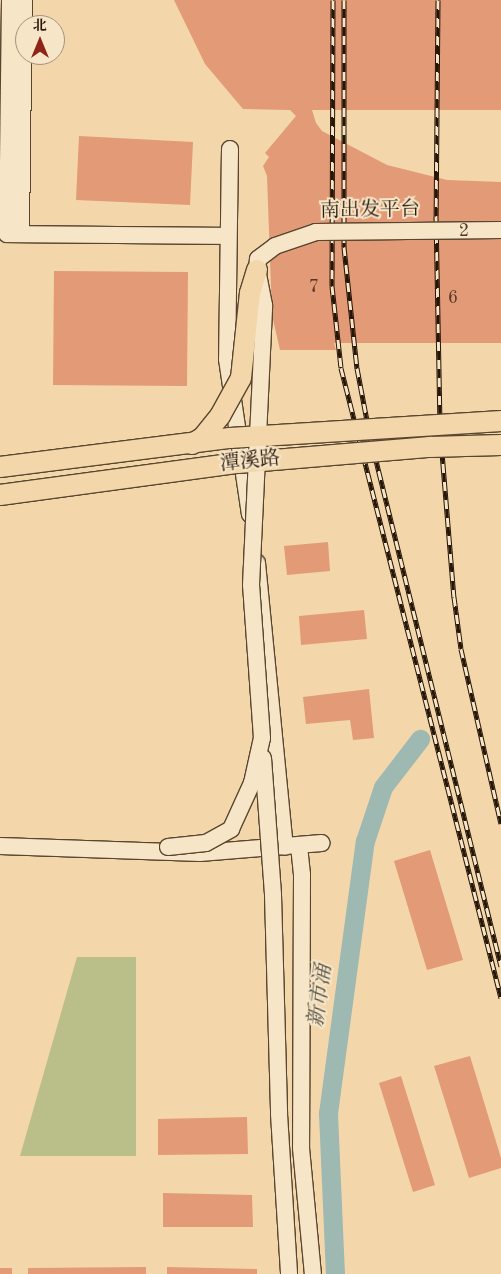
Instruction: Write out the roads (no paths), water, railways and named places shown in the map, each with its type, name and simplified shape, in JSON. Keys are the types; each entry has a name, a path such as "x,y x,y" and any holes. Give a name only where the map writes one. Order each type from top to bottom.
{"main road":[{"path":"0,475 176,450 203,437 232,399 240,378 250,293 256,270"},
{"name":"潭溪路","path":"0,468 230,438 501,421"},
{"name":"潭溪路","path":"0,495 286,458 501,445"}],"street":[{"path":"10,0 14,234"},
{"path":"14,234 24,0"},
{"path":"230,149 227,359 256,555 292,847 302,876 301,1148 313,1274"},
{"name":"南出发平台","path":"256,270 258,259 275,246 316,232 501,230"},
{"path":"14,234 228,236"},
{"path":"256,270 264,305 251,585 273,904 279,1114 289,1274"},
{"path":"0,846 42,843 168,847 206,843 231,829 252,783 262,738"},
{"path":"0,846 200,853 292,847 322,843"}],"waterway":[{"name":"新市涌","path":"335,1274 328,1113 365,841 383,787 420,739"}],"railway":[{"path":"333,0 332,286 341,368 501,998"},
{"path":"344,0 344,247 357,368 370,436 501,966"},
{"path":"438,0 436,216 440,428 454,597 461,649 501,823"}]}
